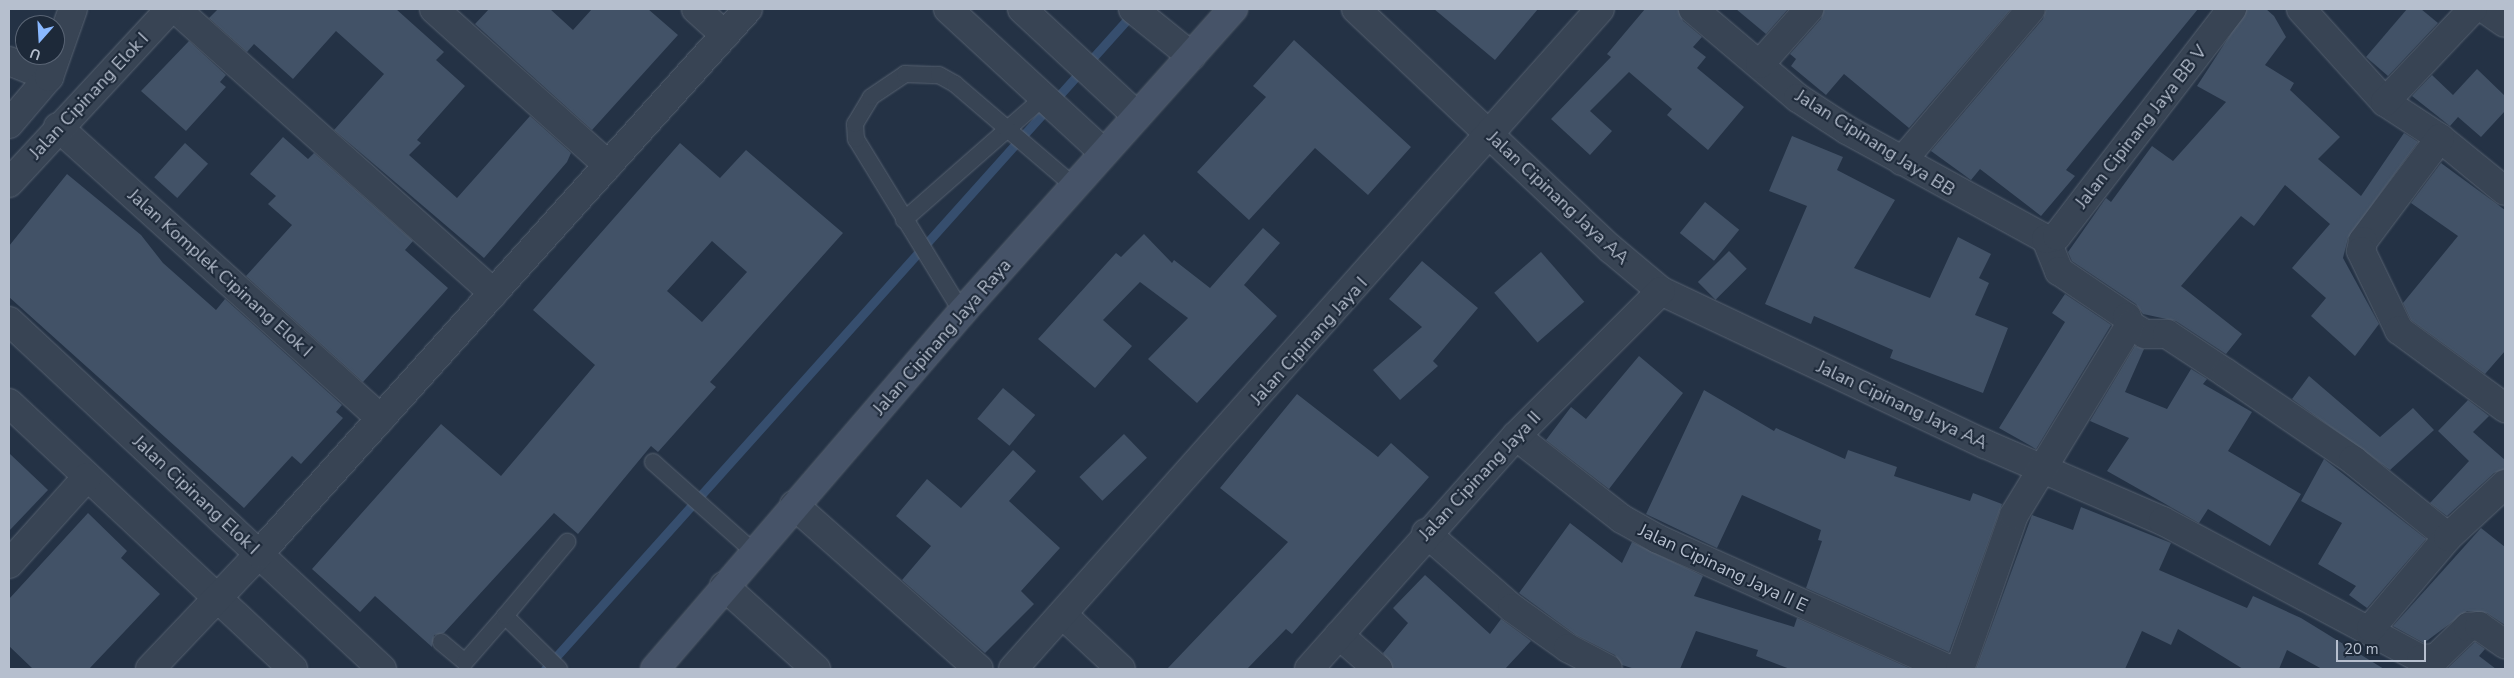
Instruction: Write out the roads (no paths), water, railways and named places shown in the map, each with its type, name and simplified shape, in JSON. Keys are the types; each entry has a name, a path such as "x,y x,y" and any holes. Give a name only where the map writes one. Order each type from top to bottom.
{"main road":[{"name":"Jalan Cipinang Jaya Raya","path":"655,669 724,586 962,312 1075,187 1097,147 1191,56 1234,9"}],"street":[{"path":"9,124 49,77 73,9"},
{"name":"Jalan Cipinang Elok I","path":"9,183 58,127 170,9"},
{"path":"176,9 494,293"},
{"path":"434,9 608,165"},
{"path":"696,9 725,35"},
{"path":"150,669 259,554 748,9"},
{"path":"948,9 1097,147"},
{"path":"1022,9 1133,112"},
{"path":"1133,9 1168,35 1191,56"},
{"name":"Jalan Cipinang Jaya AA","path":"1356,9 1490,136 1661,291 2043,469 2163,521 2371,628 2426,665 2468,627 2479,626 2505,644"},
{"name":"Jalan Cipinang Jaya I","path":"1013,669 1490,136 1600,9"},
{"name":"Jalan Cipinang Jaya BB","path":"1693,9 1798,98 1902,161 2046,239"},
{"path":"1760,64 1809,9"},
{"path":"1902,161 2031,9"},
{"name":"Jalan Cipinang Jaya BB V","path":"2046,239 2057,236 2232,9"},
{"path":"2301,9 2385,102 2440,138 2505,191"},
{"path":"2385,102 2473,9 2505,23"},
{"path":"9,61 49,77"},
{"name":"Jalan Komplek Cipinang Elok I","path":"58,127 381,419"},
{"path":"2440,138 2363,241 2361,251 2399,330 2505,408"},
{"path":"2046,239 2060,271 2127,317 2130,325 2145,334 2167,334 2226,373 2353,460 2448,537"},
{"name":"Jalan Cipinang Jaya II","path":"1309,669 1426,533 1516,436 1661,291"},
{"name":"Jalan Cipinang Elok I","path":"9,322 382,669"},
{"path":"1960,669 2014,515 2130,325"},
{"path":"9,403 293,669"},
{"name":"Jalan Cipinang Jaya II E","path":"1516,436 1622,519 1658,539 1949,669"},
{"path":"9,564 87,477"},
{"path":"2371,628 2448,537 2505,484"},
{"path":"794,505 979,669"},
{"path":"1426,533 1512,608 1568,648 1608,669"},
{"path":"724,586 816,669"},
{"path":"1063,615 1120,669"},
{"path":"1339,635 1378,669"}],"lane":[{"path":"962,312 856,139 855,124 871,97 905,74 938,75 955,84 1008,132 1075,187"},
{"path":"904,220 1047,99"},
{"path":"653,462 754,552"},
{"path":"441,642 465,662 568,542"},
{"path":"505,616 559,669"}],"waterway":[{"path":"545,669 1133,13"}]}
